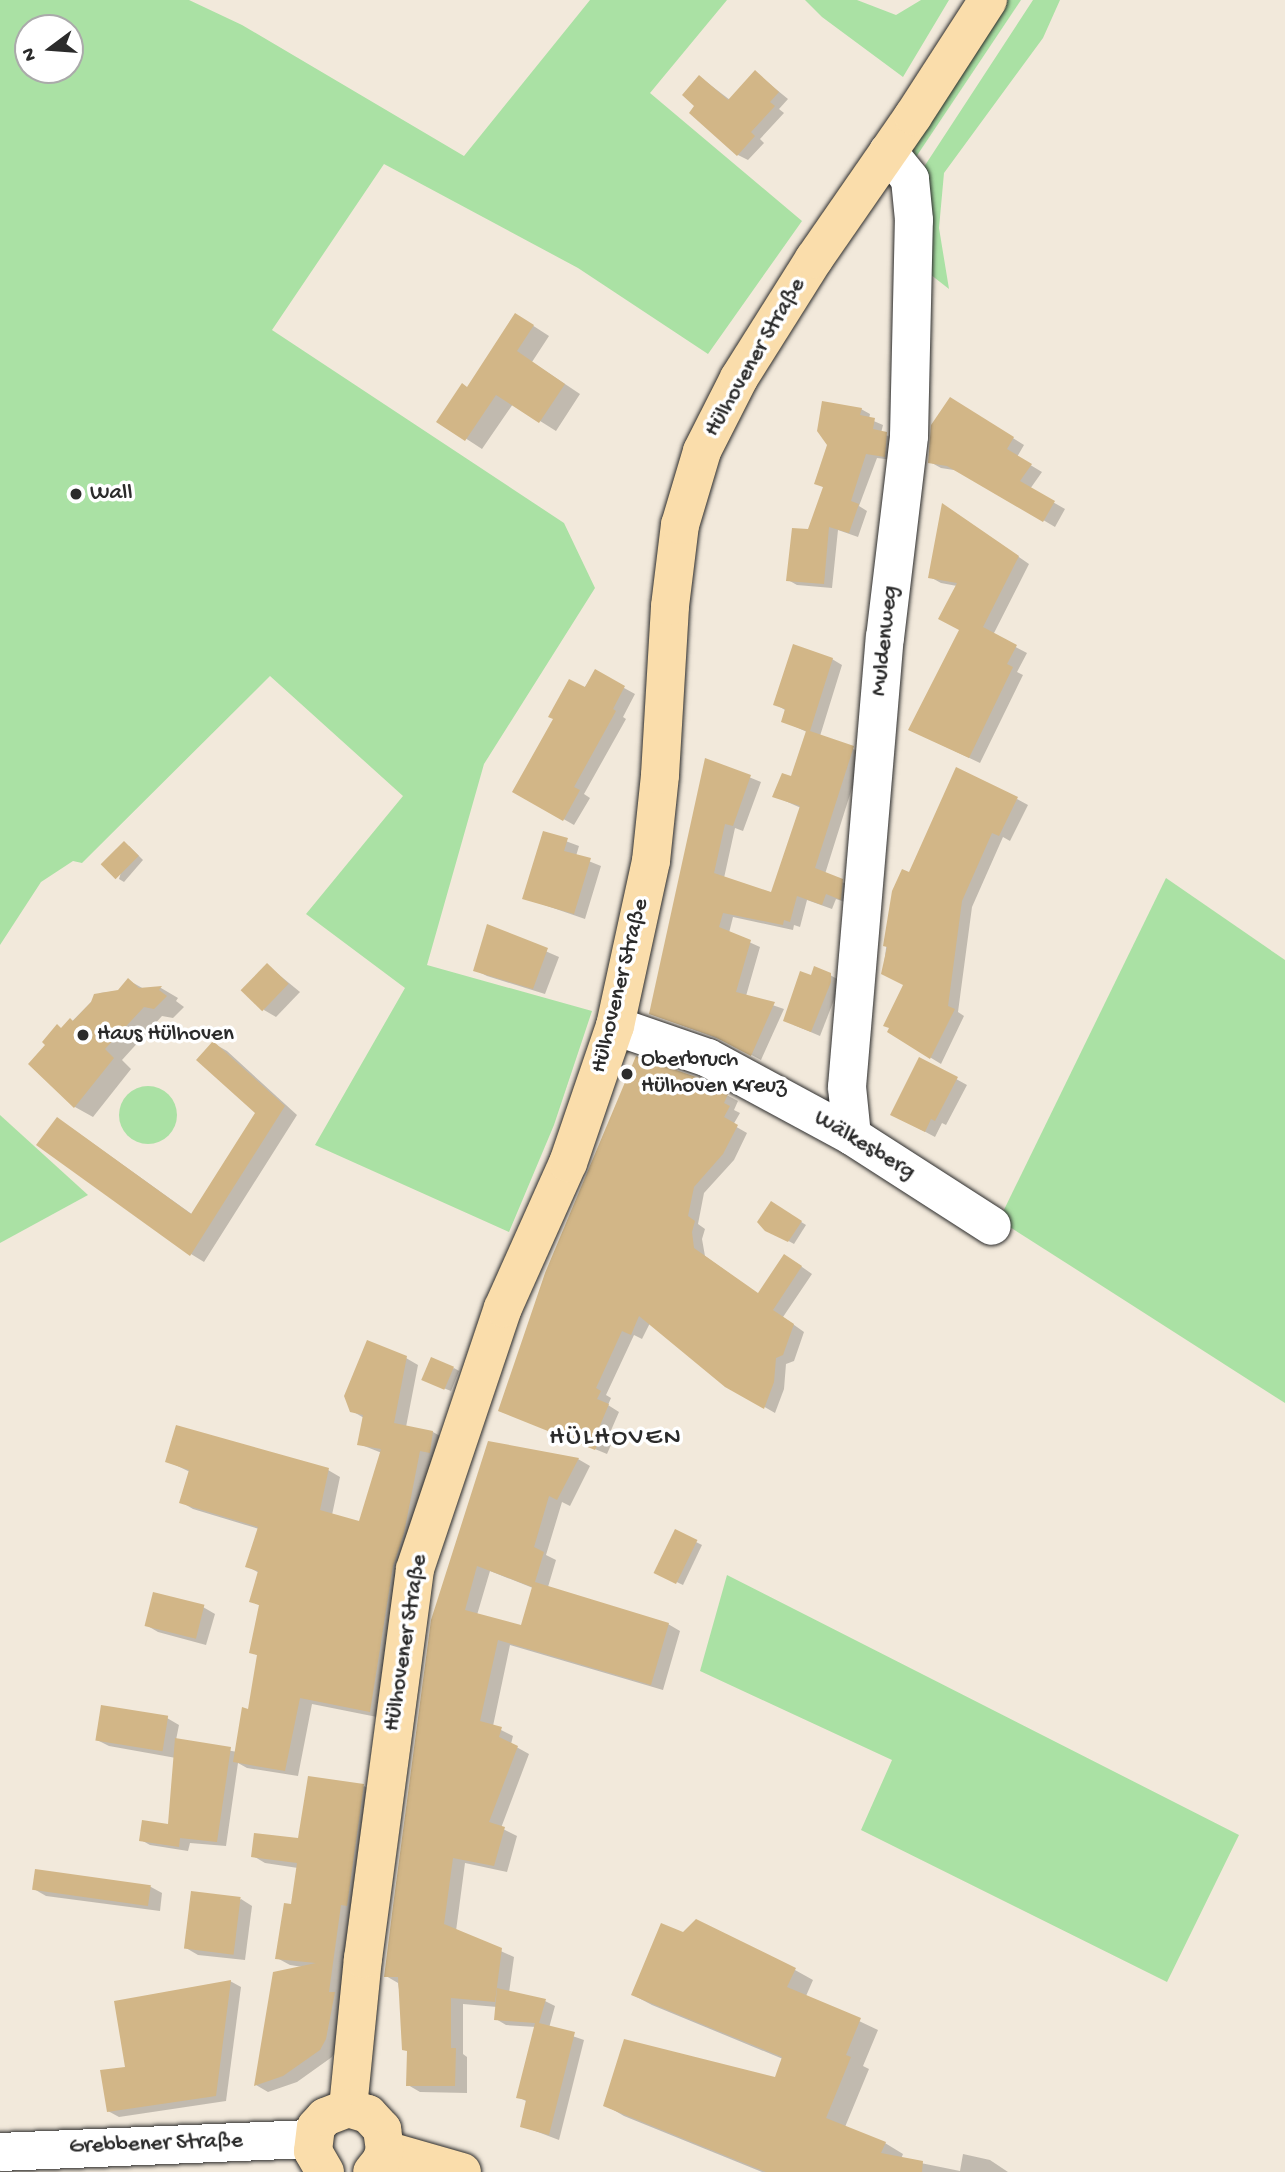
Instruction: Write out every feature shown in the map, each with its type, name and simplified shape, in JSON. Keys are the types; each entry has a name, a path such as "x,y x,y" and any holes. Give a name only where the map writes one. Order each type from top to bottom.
{"main road":[{"name":"Hülhovener Straße","path":"348,2108 363,1959 415,1569 503,1308 568,1163 615,1026 651,861 660,775 672,592 680,525 702,451 739,378 814,259 988,0"},
{"path":"318,2156 325,2117 348,2108 368,2114 376,2121 384,2139 378,2161 462,2172"}],"street":[{"name":"Muldenweg","path":"852,1136 847,1087 885,638 909,436 914,220 910,179 888,152"},
{"name":"Wälkesberg","path":"615,1026 708,1058 852,1136 992,1226"},
{"name":"Grebbener Straße","path":"0,2152 318,2156"}],"green space":[{"path":"0,0 189,0 242,25 464,156 590,0 727,0 650,93 802,221 708,354 578,268 384,164 272,330 564,523 595,588 484,764 427,965 592,1011 554,1125 509,1232 315,1145 405,988 306,914 403,796 270,676 82,863 73,861 41,882 0,945"},
{"path":"805,0 857,0 896,15 921,0 949,0 903,77 822,17"},
{"path":"1008,0 1021,0 914,160 913,145"},
{"path":"1033,0 1060,0 1043,38 944,173 939,228 949,289 926,271 920,173"},
{"path":"1166,878 1285,960 1285,1403 999,1220"},
{"path":"148,1086 164,1091 172,1099 177,1115 172,1131 164,1139 148,1144 132,1139 124,1131 119,1115 124,1099 132,1091"},
{"path":"0,1115 88,1195 0,1243"},
{"path":"727,1575 1239,1835 1167,1982 861,1830 892,1760 700,1671"}],"building":[{"path":"755,70 779,92 770,102 775,106 751,132 755,136 737,156 689,113 694,106 682,95 699,75 728,100"},
{"path":"515,313 534,325 517,351 565,384 539,423 496,395 465,441 436,422 462,383 467,387"},
{"path":"950,397 1014,437 1007,449 1032,464 1020,481 1055,501 1043,522 947,466 928,463 931,425"},
{"path":"822,401 862,408 860,415 875,418 873,429 887,432 885,457 866,454 851,501 859,504 849,533 829,527 824,584 786,581 792,528 808,529 823,487 814,484 827,445 817,431"},
{"path":"942,503 1019,556 983,627 1017,645 1007,664 1013,667 969,758 908,730 959,630 938,619 957,583 928,578"},
{"path":"793,644 833,658 810,731 854,746 815,868 843,879 841,900 826,894 822,905 797,896 790,922 784,920 783,925 723,913 719,927 751,940 736,992 775,1002 751,1056 715,1037 649,1014 705,758 751,775 733,826 725,824 714,873 771,892 800,806 772,797 782,773 791,776 806,731 781,722 785,709 773,705"},
{"path":"595,669 625,686 613,709 616,711 574,787 580,790 563,821 512,792 553,719 548,717 569,679 585,687"},
{"path":"956,767 1018,797 999,836 992,833 962,901 948,1006 955,1009 930,1059 887,1032 889,1028 883,1026 903,985 881,974 887,947 883,946 892,891 902,869 909,872"},
{"path":"543,831 568,838 564,851 591,858 574,914 522,899"},
{"path":"124,841 139,856 116,879 101,864"},
{"path":"487,924 548,948 533,989 473,971"},
{"path":"267,963 289,984 262,1011 241,990"},
{"path":"814,966 831,973 831,982 811,1032 783,1021 800,971 811,975"},
{"name":"Haus Hülhoven","path":"128,978 139,988 162,986 159,990 167,996 154,1009 144,1007 105,1049 114,1058 74,1108 28,1064 45,1045 42,1042 57,1024 61,1028 70,1018 73,1021 91,1002 94,994 118,990"},
{"path":"213,1041 285,1106 190,1256 36,1145 57,1117 191,1214 255,1113 196,1060"},
{"path":"636,1056 699,1078 728,1094 724,1103 730,1106 724,1117 738,1125 723,1154 694,1187 688,1216 695,1221 692,1232 694,1248 758,1293 784,1254 802,1266 773,1310 794,1324 783,1355 776,1358 774,1382 764,1409 725,1387 639,1316 631,1335 622,1331 596,1388 601,1391 597,1399 609,1404 599,1428 604,1430 595,1450 498,1411 545,1273"},
{"path":"919,1057 958,1077 935,1121 931,1119 925,1132 890,1115"},
{"path":"771,1201 802,1221 788,1242 765,1231 757,1222"},
{"path":"367,1340 407,1356 394,1423 433,1431 430,1453 420,1451 404,1533 393,1566 370,1712 300,1698 285,1771 233,1762 242,1707 248,1709 257,1655 249,1653 259,1605 249,1602 258,1571 245,1567 258,1527 179,1503 189,1470 165,1462 176,1425 329,1468 320,1510 359,1521 381,1449 357,1445 363,1415 350,1412 344,1396"},
{"path":"431,1357 454,1367 444,1390 421,1380"},
{"path":"488,1441 579,1458 557,1500 549,1496 534,1547 544,1552 535,1582 669,1623 651,1685 498,1640 480,1721 502,1727 499,1737 518,1746 489,1822 505,1827 494,1866 453,1858 444,1924 502,1948 495,2002 451,1998 451,2048 456,2048 455,2086 406,2086 407,2051 402,2050 398,1977 384,1977 431,1620","holes":["477,1566 532,1587 521,1625 465,1610"]},
{"path":"675,1529 697,1540 676,1584 654,1573"},
{"path":"153,1592 204,1605 196,1639 145,1626"},
{"path":"101,1705 168,1716 163,1751 95,1741"},
{"path":"175,1738 231,1747 217,1842 180,1838 179,1847 139,1841 142,1820 168,1824"},
{"path":"308,1776 364,1784 347,1906 341,1905 329,1992 335,1992 326,2039 320,2050 283,2076 254,2086 273,1972 316,1963 275,1959 284,1903 291,1904 297,1863 251,1857 254,1833 298,1838"},
{"path":"35,1869 151,1885 148,1906 32,1890"},
{"path":"191,1891 241,1897 234,1955 184,1949"},
{"path":"696,1919 796,1968 787,1987 861,2018 846,2055 851,2057 826,2118 886,2142 881,2153 923,2161 922,2172 766,2172 603,2106 624,2039 775,2077 782,2057 631,1995 661,1923 683,1932"},
{"path":"231,1980 216,2096 107,2112 100,2070 125,2067 114,2001"},
{"path":"497,1988 546,1999 539,2023 575,2032 549,2135 520,2127 526,2100 516,2098 535,2023 494,2020"}],"place":[{"name":"Wall","path":"76,494"},
{"name":"Haus Hülhoven","path":"83,1035"},
{"name":"Oberbruch Hülhoven Kreuz","path":"627,1074"}],"district":[{"name":"HÜLHOVEN","path":"616,1439"}]}
